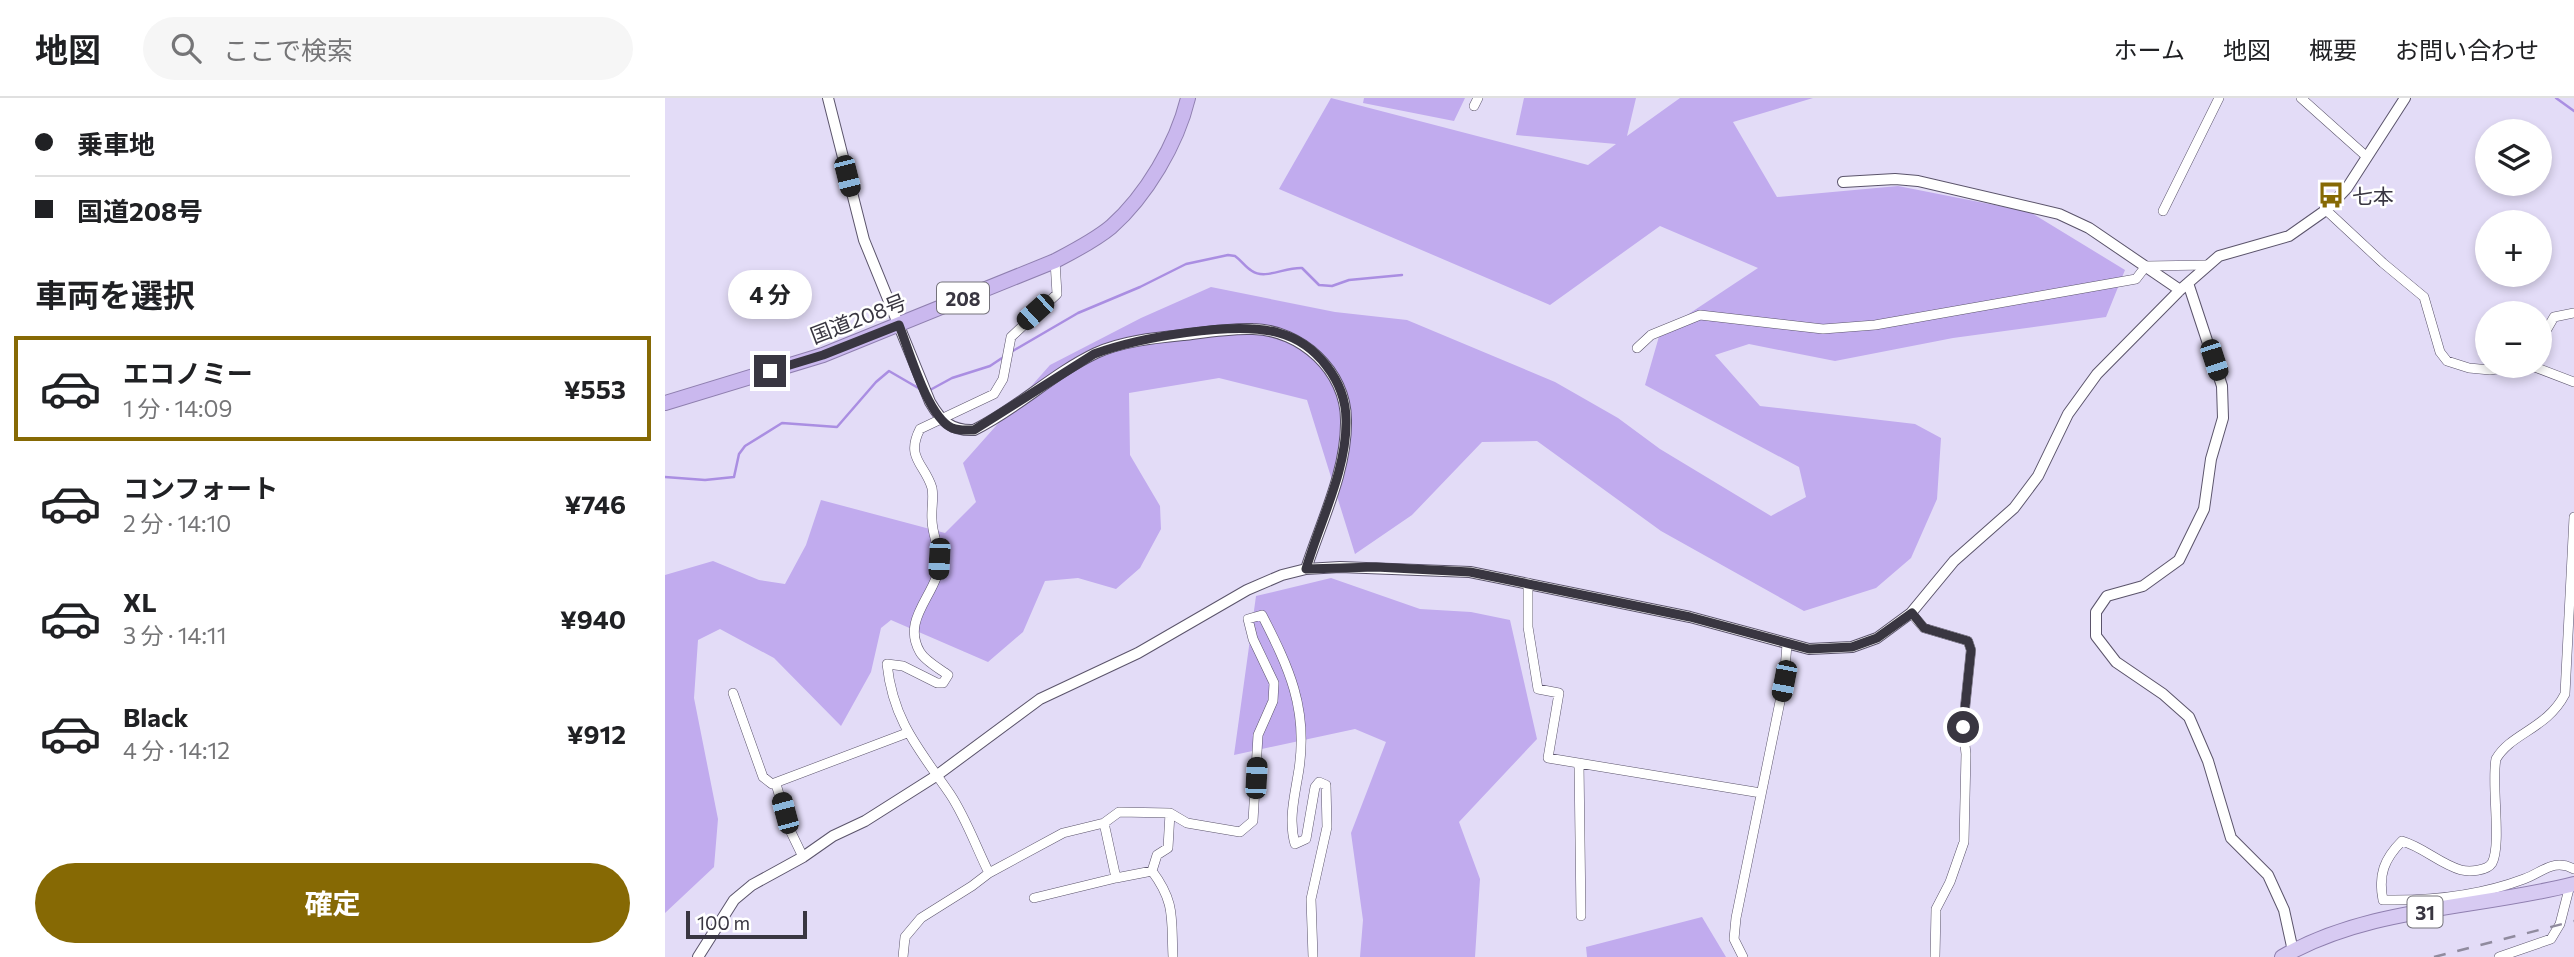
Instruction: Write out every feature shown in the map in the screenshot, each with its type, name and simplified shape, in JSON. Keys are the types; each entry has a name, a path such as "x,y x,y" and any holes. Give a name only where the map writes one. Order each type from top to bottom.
{"highway":[{"name":"国道208号","path":"665,403 823,355 1055,261 1086,244 1130,209 1167,149 1188,98"}],"main road":[{"name":"31","path":"2288,954 2331,933 2366,922 2572,885"}],"street":[{"path":"828,98 864,240 930,402 940,419 951,428 974,430 1094,354 1137,341 1255,328 1279,333 1313,351 1326,365 1343,399 1346,419 1338,473 1306,569"},
{"path":"2163,211 2219,98"},
{"path":"2301,98 2367,157"},
{"path":"698,957 734,900 763,878 803,857 833,836 865,821 936,776 1040,699 1138,653 1268,580 1306,569 1470,572 1690,617 1809,649 1852,647 1877,638 1912,613 1954,561 2014,508 2038,476 2079,396 2097,374 2208,265 2230,252 2290,236 2326,210 2347,188 2405,98"},
{"path":"1843,183 1895,179 1918,181 2033,206 2089,228 2146,266 2184,287 2222,386 2223,418 2211,459 2204,509 2179,560 2143,586 2107,596 2096,612 2096,636 2116,662 2163,694 2189,717 2207,761 2231,838 2268,875 2284,910 2288,954"},
{"path":"2326,210 2424,297 2440,352 2447,360 2475,369"},
{"path":"989,873 951,796 907,733 896,711 887,664 903,666 937,683 943,683 949,676 920,653 915,638 916,614 939,577 939,559 932,522 932,488 915,458 917,436 920,429 994,394 1003,379 1011,337 1057,294 1055,261"},
{"path":"2146,266 2208,265"},
{"path":"1637,348 1651,335 1700,315 1822,329 1875,325 2136,279 2146,266"},
{"path":"2552,320 2554,317 2574,313"},
{"path":"2552,374 2574,382"},
{"path":"2574,517 2565,694 2558,707 2542,723 2502,751 2496,759 2495,845 2492,863 2486,868 2461,870 2415,845 2402,841 2387,856 2381,875 2381,891 2383,901 2430,901 2522,880 2555,864 2565,864 2574,869"},
{"path":"1528,583 1528,627 1538,689 1559,693 1548,758 1761,793"},
{"path":"1912,613 1924,628 1968,641 1971,650 1963,727 1966,754 1964,842 1950,882 1936,909 1935,957"},
{"path":"903,957 905,937 921,918 989,873 1063,833 1104,823 1119,812 1170,813 1187,824 1240,832 1253,821 1258,735 1273,701 1274,683 1248,619 1262,615 1292,677 1299,700 1300,745 1292,819 1295,844 1306,839 1315,786 1319,782 1326,785 1324,850 1311,899 1313,957"},
{"path":"1743,957 1734,939 1736,918 1784,681 1787,644"},
{"path":"733,693 767,782 776,784 907,733"},
{"path":"1579,763 1581,916"},
{"path":"776,784 789,828 803,857"},
{"path":"1152,871 1157,855 1168,848 1170,813"},
{"path":"1104,823 1116,878"},
{"path":"1034,898 1152,871"},
{"path":"1152,871 1167,892 1171,904 1173,957"},
{"path":"2499,957 2551,939 2560,924 2572,885"}],"shaded area":[{"path":"1331,98 1588,165 1616,144 1516,135 1524,98 1636,98 1627,136 1680,98 1813,98 1733,122 1777,197 1898,186 2030,212 2125,270 2106,317 1953,338 1835,361 1749,344 1715,355 1760,406 1915,424 1941,438 1937,499 1911,558 1876,588 1804,611 1661,531 1537,441 1482,442 1412,515 1355,554 1307,400 1219,378 1129,393 1130,455 1160,506 1161,529 1140,568 1116,589 1078,578 1045,581 1023,632 988,662 891,620 881,628 871,672 841,726 774,658 720,629 698,640 694,698 718,819 714,867 665,913 665,575 713,561 759,580 785,584 806,545 821,500 945,533 976,502 963,463 1050,365 1141,318 1211,287 1335,312 1407,320 1555,382 1618,418 1660,449 1771,516 1806,497 1799,467 1645,385 1660,333 1758,268 1660,226 1550,305 1279,189"},
{"path":"1364,98 1465,98 1454,121 1363,103"},
{"path":"1331,578 1420,609 1471,612 1510,620 1537,739 1459,822 1480,879 1475,957 1360,957 1363,920 1351,833 1386,742 1355,729 1234,755 1256,596"},
{"path":"1702,917 1726,957 1587,957 1586,947"}],"waterway":[{"path":"2556,98 2574,111"},
{"path":"1011,352 1078,313 1186,264 1228,255 1235,256 1257,273 1269,274 1302,268 1319,285 1332,286 1349,280 1402,275"},
{"path":"930,390 952,378 990,366 1005,356"},
{"path":"665,477 705,480 734,477 739,454 745,446 782,423 837,427 889,371 920,389"}],"railway":[{"path":"2434,957 2574,921"}],"place":[{"name":"七本","path":"2331,195"}],"route":[{"path":"770,371 823,355 899,325 930,402 940,419 951,428 974,430 1094,354 1114,346 1224,330 1255,328 1279,333 1313,351 1326,365 1336,380 1346,419 1338,473 1306,569 1376,567 1470,572 1690,617 1809,649 1852,647 1877,638 1912,613 1924,628 1968,641 1971,650 1970,669 1963,727"}]}
